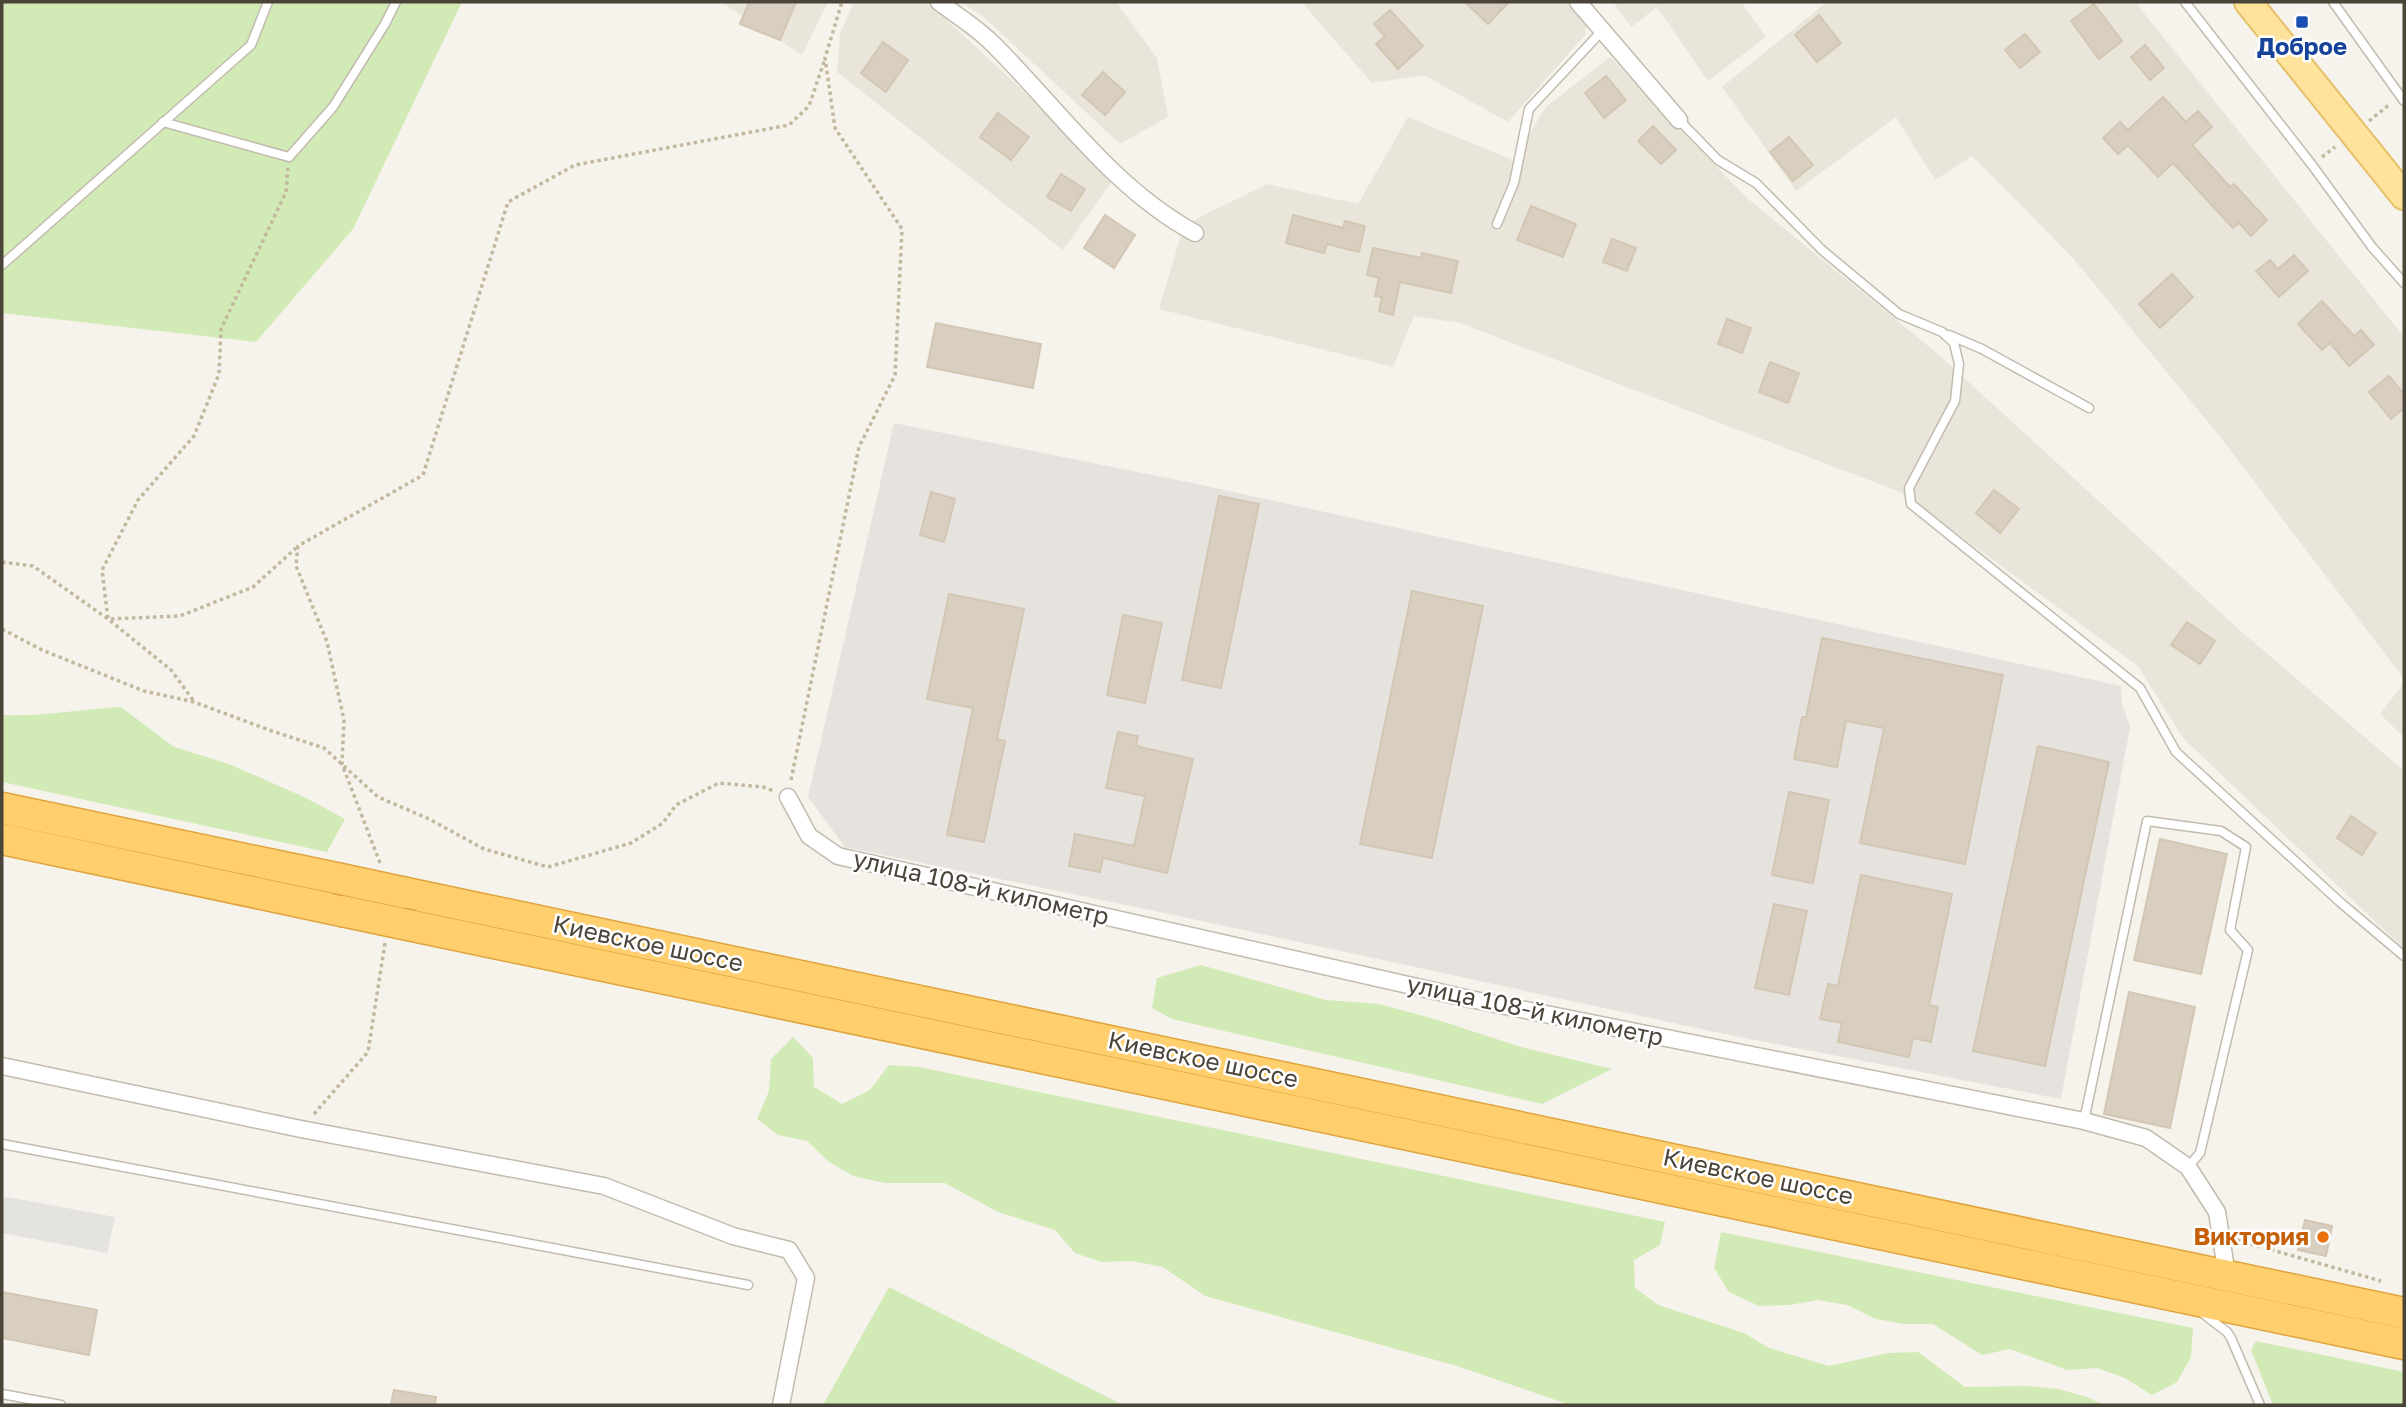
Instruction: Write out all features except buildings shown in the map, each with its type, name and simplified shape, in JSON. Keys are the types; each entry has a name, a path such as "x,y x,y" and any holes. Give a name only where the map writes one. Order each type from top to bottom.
{"highway":[{"name":"Киевское шоссе","path":"2,808 2404,1313"},
{"name":"Киевское шоссе","path":"2,839 2404,1344"}],"main road":[{"path":"2248,2 2404,196"}],"street":[{"path":"939,2 989,40 1105,165 1167,218 1195,233"},
{"path":"1578,2 1679,120"},
{"name":"улица 108-й километр","path":"788,797 809,836 838,856 1470,999 2084,1121 2146,1138 2188,1167 2217,1212 2227,1275"},
{"path":"2,1066 301,1129 604,1186 733,1236 789,1250 806,1278 781,1405"}],"lane":[{"path":"2,265 251,45 268,2"},
{"path":"163,122 289,157 333,107 396,2"},
{"path":"2185,2 2372,247 2404,283"},
{"path":"2333,2 2404,101"},
{"path":"1497,224 1514,183 1529,109 1601,32"},
{"path":"1679,120 1718,160 1756,183 1822,250 1899,314 1982,349 2089,408"},
{"path":"1942,332 1954,343 1959,365 1955,401 1909,488 1911,504 2140,688 2176,752 2404,957"},
{"path":"2084,1121 2147,821 2221,831 2246,847 2230,930 2248,950 2200,1153 2188,1167"},
{"path":"2,1144 748,1285"},
{"path":"2175,1296 2227,1332 2260,1405"},
{"path":"2,1394 61,1405"}],"path":[{"path":"108,620 180,616 253,587 298,546 423,475 509,202 575,165 789,125 809,106 842,2"},
{"path":"2,629 43,650 144,691 194,702 324,748 378,797 429,819 484,849 548,867 631,843 663,823 676,805 719,783 763,787 788,797 859,447 895,374 901,229 835,128 825,58"},
{"path":"108,620 102,570 138,500 194,436 219,374 221,329 286,192 289,157"},
{"path":"298,546 296,566 327,642 344,720 342,764 383,874"},
{"path":"2,562 33,566 108,620 171,670 194,702"},
{"path":"301,1129 368,1052 385,937"},
{"path":"2221,1236 2391,1285"}],"shaded area":[{"path":"721,2 828,2 802,55"},
{"path":"854,2 927,2 1116,176 1063,250 837,72 840,34"},
{"path":"961,2 1116,2 1157,58 1168,117 1120,144 985,18"},
{"path":"1309,2 1574,2 1587,17 1585,35 1508,122 1424,75 1372,83 1304,5"},
{"path":"1613,2 1741,2 1766,37 1708,81 1657,7 1631,27"},
{"path":"1827,2 2135,2 2404,337 2404,679 2221,438 2072,257 1972,156 1935,180 1896,117 1796,191 1722,87"},
{"path":"1610,57 1747,198 1939,355 2243,633 2404,771 2404,949 2183,738 2138,666 1900,492 1460,323 1414,316 1393,367 1159,309 1184,225 1267,184 1358,204 1408,117 1513,160 1546,107"},
{"path":"894,423 1197,484 2121,686 2122,704 2130,727 2061,1099 1729,1035 845,847 808,797"},
{"path":"2404,683 2404,737 2380,714"},
{"path":"2,1196 115,1217 107,1253 2,1233"}],"green space":[{"path":"2,2 462,2 353,229 256,342 2,313"},
{"path":"121,707 174,747 229,764 304,797 345,819 327,852 2,782 2,715"},
{"path":"1201,965 1326,1000 1379,1004 1521,1047 1612,1069 1542,1104 1172,1019 1152,1008 1157,978"},
{"path":"793,1037 813,1058 814,1087 842,1104 870,1090 889,1065 919,1067 1665,1222 1660,1245 1634,1260 1635,1288 1658,1305 1744,1333 1769,1348 1829,1366 1888,1353 1918,1352 1965,1387 2027,1386 2058,1389 2087,1397 2103,1405 1570,1405 1457,1366 1205,1296 1163,1267 1132,1261 1101,1262 1075,1253 1055,1230 998,1212 945,1183 885,1183 853,1176 829,1162 807,1141 778,1135 757,1119 769,1091 771,1059"},
{"path":"1721,1232 2193,1328 2191,1357 2177,1382 2152,1395 2125,1378 2097,1368 2067,1370 2010,1349 1982,1355 1933,1324 1905,1324 1876,1319 1847,1305 1818,1300 1759,1306 1729,1292 1714,1268"},
{"path":"889,1287 1121,1404 1124,1405 823,1405"},
{"path":"2256,1341 2404,1372 2404,1405 2273,1405 2251,1350"}],"place":[{"name":"Доброе","path":"2302,22"},
{"name":"Виктория","path":"2323,1237"}]}
